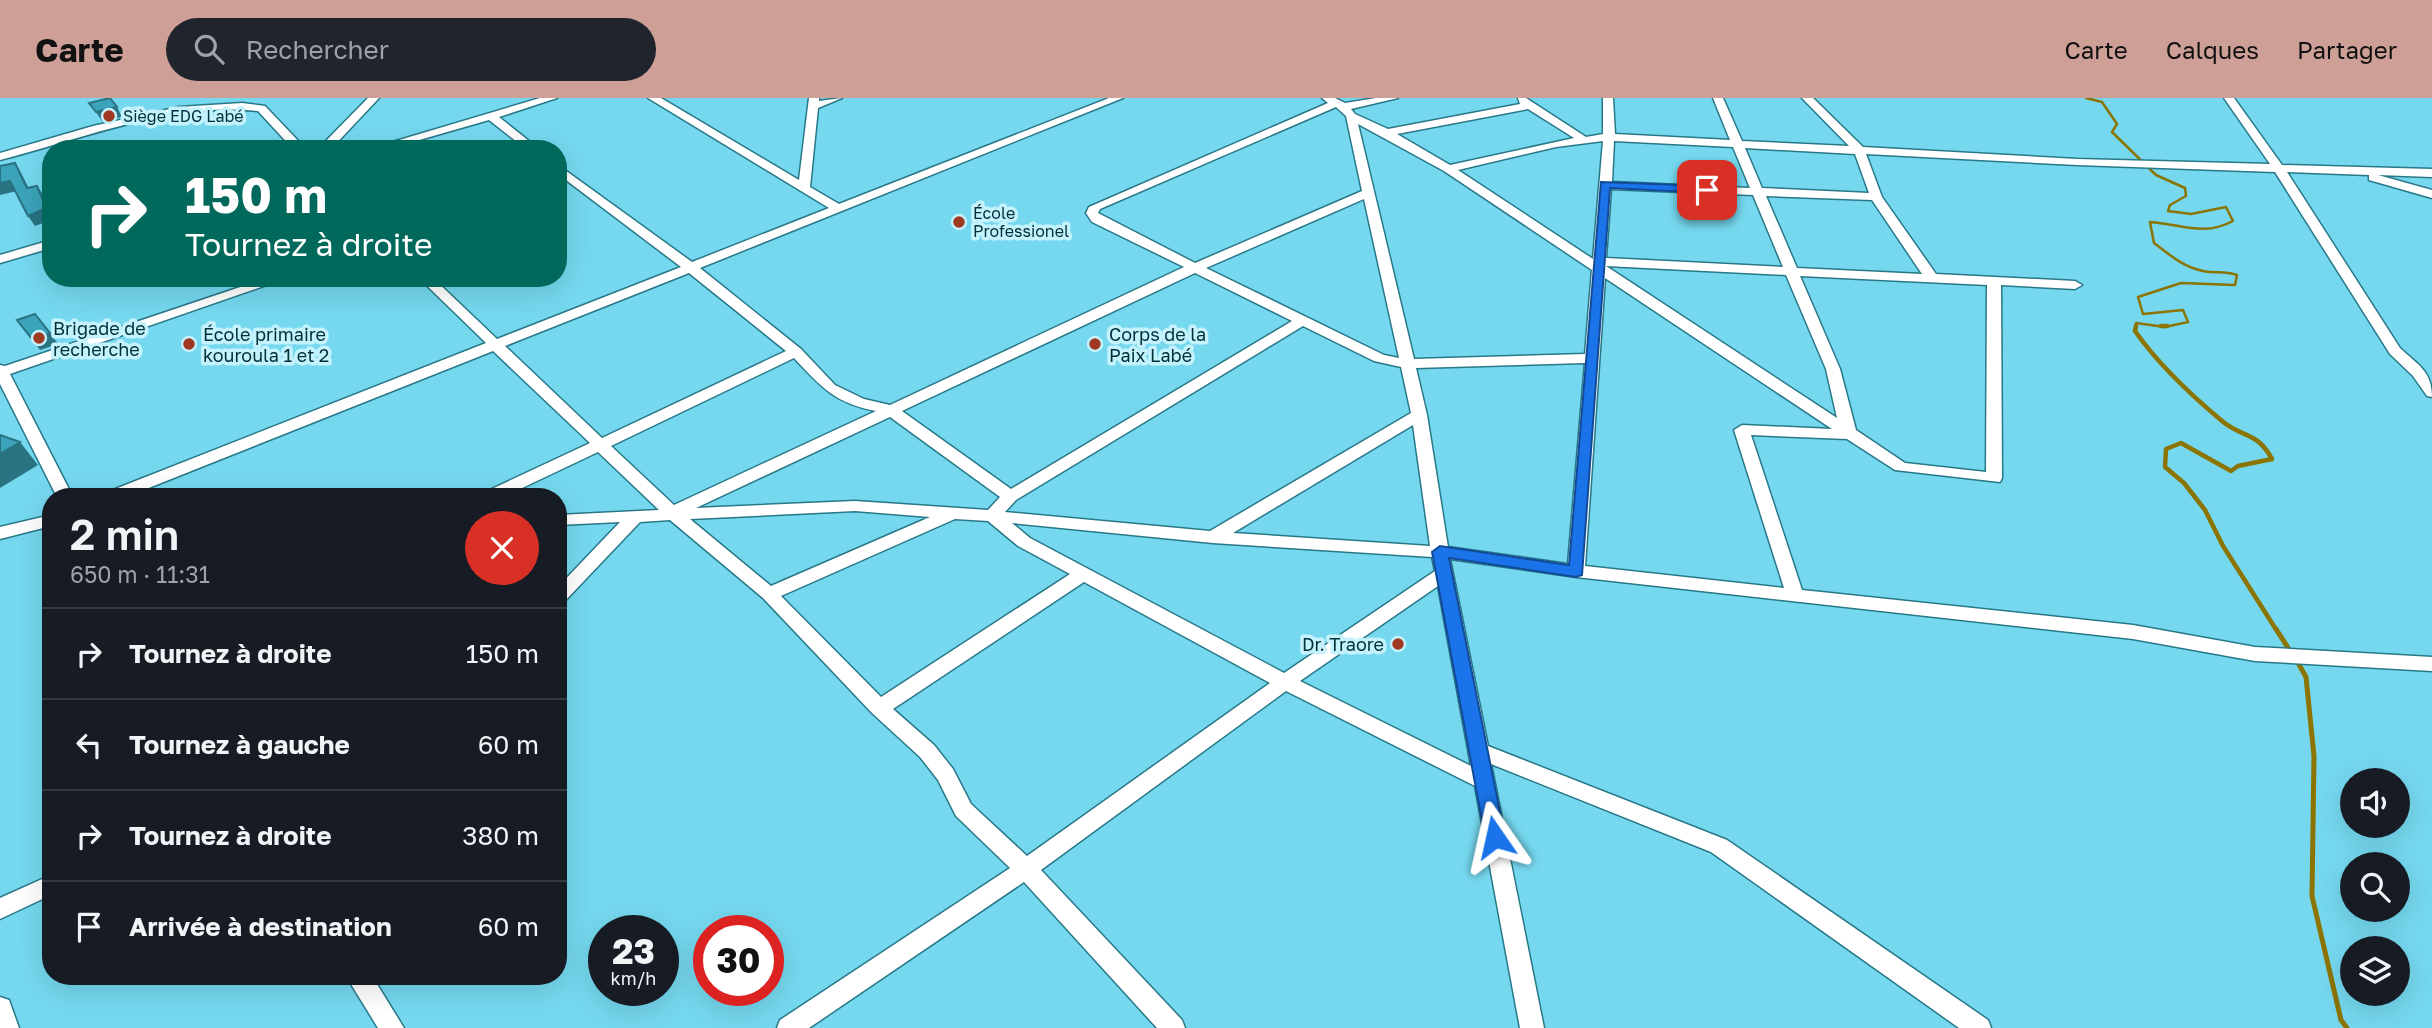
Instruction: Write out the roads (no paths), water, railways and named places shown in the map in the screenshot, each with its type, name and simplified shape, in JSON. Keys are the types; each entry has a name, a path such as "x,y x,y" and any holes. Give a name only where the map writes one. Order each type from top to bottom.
{"street":[{"path":"333,140 373,98"},
{"path":"405,140 552,98"},
{"path":"653,98 839,209"},
{"path":"804,188 814,102 837,98"},
{"path":"134,488 1118,98"},
{"path":"1393,98 1339,106 1095,206 1092,213 1096,219 1380,358 1405,364 1591,358"},
{"path":"1517,98 1584,140"},
{"path":"1576,571 1609,137 1608,98"},
{"path":"1718,98 1833,369 1849,434"},
{"path":"1807,98 1860,150 1876,197 1931,277"},
{"path":"2229,98 2278,167 2395,351 2425,374 2432,393"},
{"path":"1387,133 1530,105"},
{"path":"57,140 179,110 242,106 261,108 291,140"},
{"path":"1339,106 1448,169 1599,264 1901,467 1994,478 1994,281"},
{"path":"1339,106 1369,192 1405,364 1419,415 1442,562 1532,1028"},
{"path":"490,115 522,140"},
{"path":"1448,169 1609,137 2077,162 2431,174"},
{"path":"0,157 42,144"},
{"path":"2343,169 2432,194"},
{"path":"567,175 748,311 796,352 830,388 859,403 889,409 1010,496"},
{"path":"1605,185 1876,197"},
{"path":"671,513 1194,268 1369,192"},
{"path":"0,259 42,247"},
{"path":"1599,264 2075,285"},
{"path":"60,488 1,370 254,287"},
{"path":"434,287 671,513 769,594 879,708 927,751 946,775 964,810 1026,869 1173,1028"},
{"path":"992,516 1010,496 1302,321"},
{"path":"508,488 796,352"},
{"path":"1213,537 1419,415"},
{"path":"1795,595 1742,430 1849,434"},
{"path":"567,519 855,506 992,516 1442,562 1576,571 2133,632 2255,654 2432,664"},
{"path":"769,594 953,513"},
{"path":"567,589 637,515"},
{"path":"992,516 1024,542 1084,575 1285,682 1485,782"},
{"path":"0,533 22,530 42,523"},
{"path":"0,545 22,530"},
{"path":"789,1028 1026,869 1285,682 1442,562"},
{"path":"879,708 1084,575"},
{"path":"1479,751 1719,846 1979,1028"},
{"path":"0,909 42,888"},
{"path":"364,985 392,1028"},
{"path":"0,1008 7,1028"}],"waterway":[{"path":"2086,98 2102,102 2117,124 2112,132 2156,175 2185,188 2186,196 2170,205 2168,211 2191,214 2226,207 2233,221 2202,229 2150,222 2154,243 2177,260 2203,271 2237,275 2235,285 2181,283 2138,297 2143,314 2183,310 2188,322 2165,327 2136,323 2135,328"},
{"path":"2136,326 2135,331 2144,343 2187,390 2229,426 2255,439 2272,459 2238,466 2231,471 2181,443 2166,449 2165,467 2184,483 2205,510 2223,546 2277,631"},
{"path":"2161,326 2167,326"},
{"path":"2276,629 2292,654"},
{"path":"2297,661 2306,677 2314,756 2312,896 2341,1020 2347,1028"}],"place":[{"name":"Siège EDG Labé","path":"109,116"},
{"name":"École Professionel","path":"959,222"},
{"name":"Brigade de recherche","path":"39,338"},
{"name":"École primaire kouroula 1 et 2","path":"189,344"},
{"name":"Corps de la Paix Labé","path":"1095,344"},
{"name":"Dr. Traore","path":"1398,644"}]}
